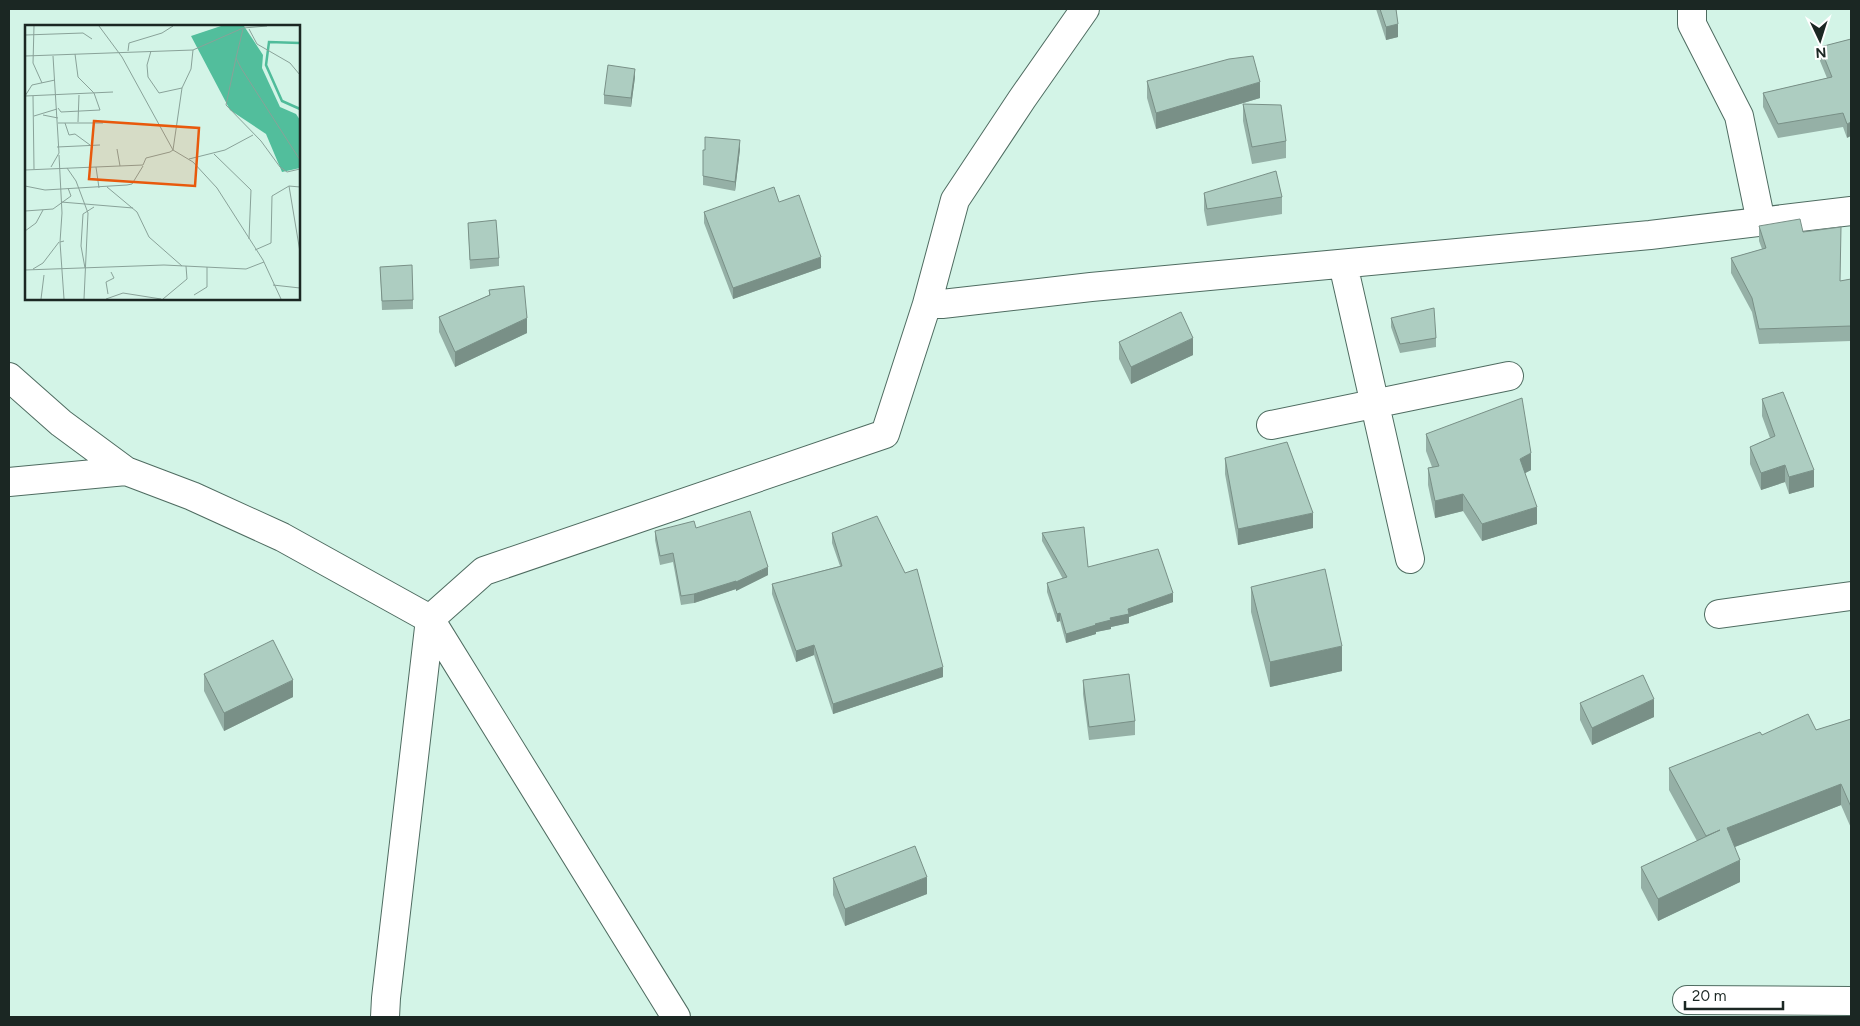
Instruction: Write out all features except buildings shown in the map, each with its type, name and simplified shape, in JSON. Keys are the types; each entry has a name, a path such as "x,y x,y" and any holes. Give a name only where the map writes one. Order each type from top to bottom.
{"street":[{"path":"385,1017 430,620 484,570 885,434 927,304 956,200 1022,99 1085,9"},
{"path":"1692,9 1692,24 1738,116 1761,222"},
{"path":"927,304 1650,235 1851,211"},
{"path":"1343,264 1410,559"},
{"path":"1270,425 1509,376"},
{"path":"9,377 61,423 126,471 192,496 282,537 430,620 676,1017"},
{"path":"9,482 126,471"},
{"path":"1719,614 1851,596"},
{"path":"1687,1000 1851,1001"}]}
